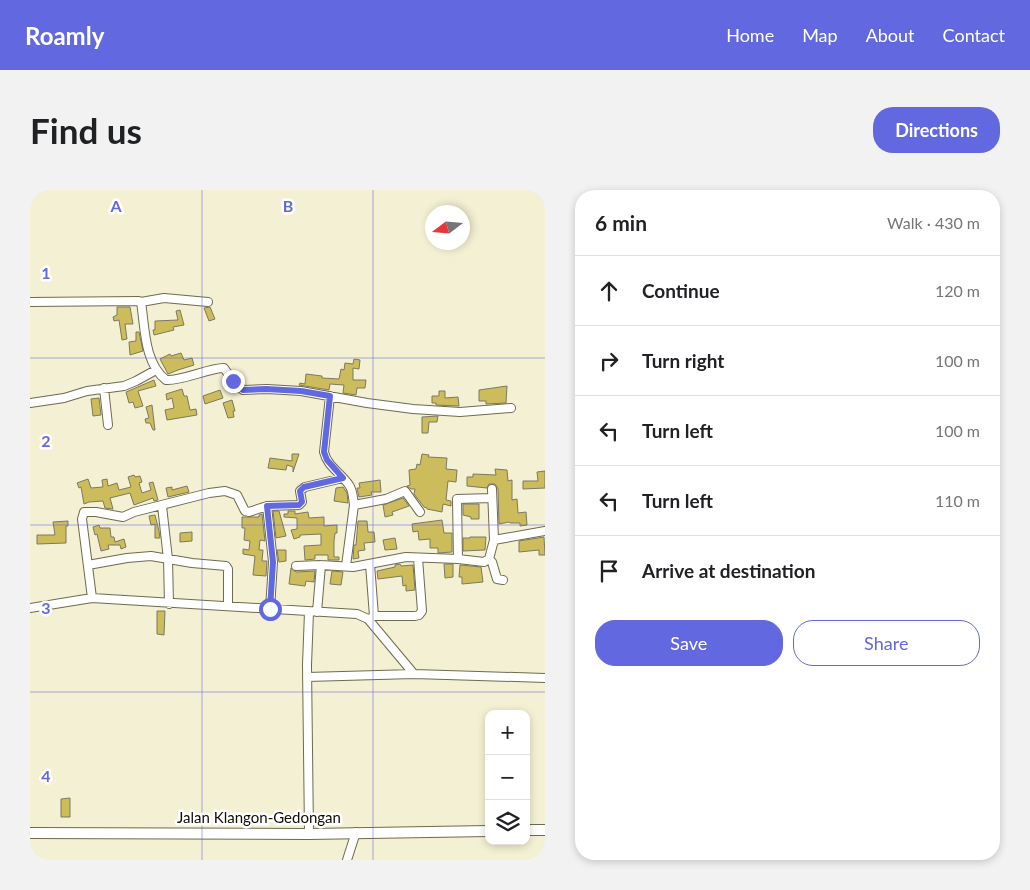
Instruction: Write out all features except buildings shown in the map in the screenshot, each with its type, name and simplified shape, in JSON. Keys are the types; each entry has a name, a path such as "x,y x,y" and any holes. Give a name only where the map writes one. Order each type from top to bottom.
{"main road":[{"path":"530,830 545,830"},
{"name":"Jalan Klangon-Gedongan","path":"30,833 309,834 485,831"}],"street":[{"path":"30,302 105,300 141,302 164,298 208,302"},
{"path":"141,302 149,353 156,370 163,378 169,380 224,368 233,381 243,390 301,391 414,409 460,412 511,408"},
{"path":"30,403 64,398 86,391 124,386 156,370"},
{"path":"104,388 108,425"},
{"path":"330,396 324,452 327,460 350,486 354,505 346,566"},
{"path":"92,598 82,519 84,512 96,512 123,517 134,512 225,491 237,495 247,512 267,506 299,505 302,502 300,491 304,487 343,478"},
{"path":"296,566 353,567 406,558 458,559 484,562 489,559 494,540 492,489"},
{"path":"354,505 386,499 405,491 420,512"},
{"path":"458,559 457,499 492,498"},
{"path":"162,506 168,559 169,604"},
{"path":"267,506 273,562 270,609"},
{"path":"494,540 545,531"},
{"path":"88,565 143,556 164,557 228,567 228,606"},
{"path":"30,608 92,598 357,614 371,617 419,615 422,611 418,558"},
{"path":"489,559 492,562 498,579 503,580"},
{"path":"370,564 371,617 414,674"},
{"path":"309,834 307,677 313,612 321,565"},
{"path":"307,677 414,674 422,676 545,678"},
{"path":"347,860 356,832"}],"route":[{"path":"233,381 243,390 266,389 316,392 330,396 324,452 327,460 343,478 304,487 300,491 302,502 299,505 267,506 273,562 270,609"}]}
